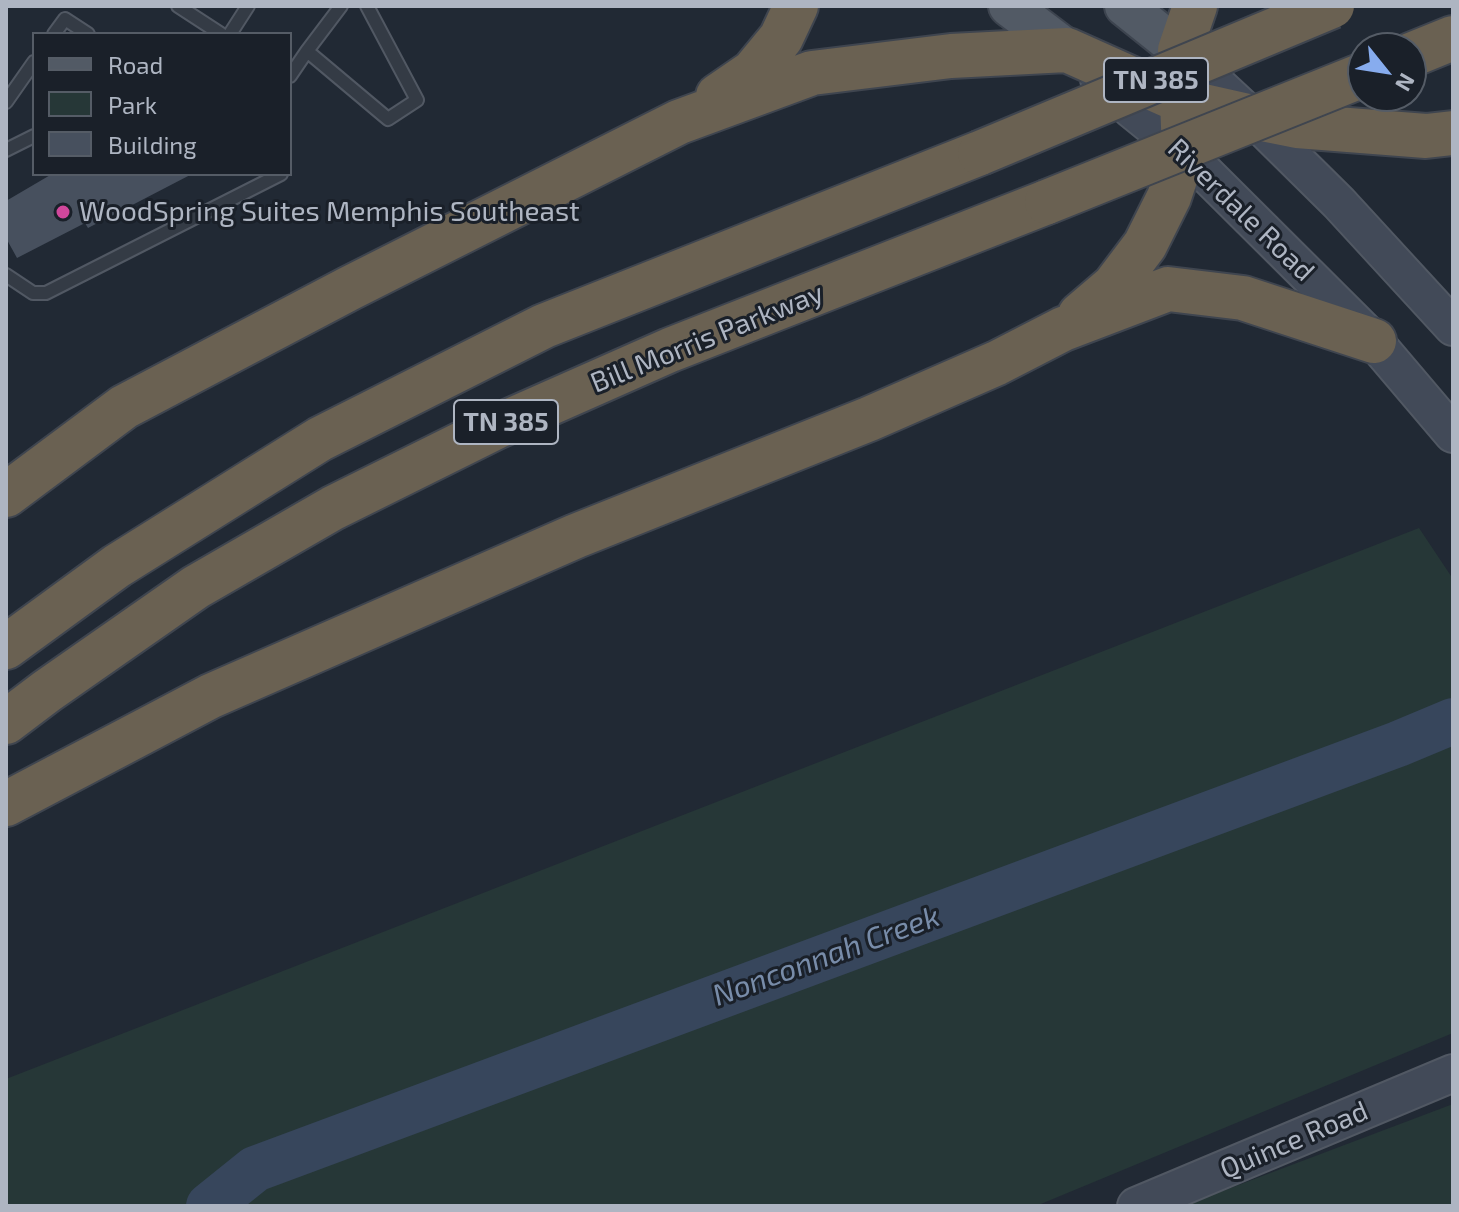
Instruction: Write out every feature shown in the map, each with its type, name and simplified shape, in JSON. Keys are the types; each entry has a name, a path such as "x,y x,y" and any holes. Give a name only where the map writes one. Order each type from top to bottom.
{"highway":[{"path":"679,122 753,72 781,38 796,6"},
{"path":"1063,329 1114,286 1145,245 1169,197 1184,152 1180,50 1195,6"},
{"name":"TN 385","path":"6,647 117,566 320,439 544,326 980,153 1332,6"},
{"path":"1427,49 1453,38"},
{"path":"6,495 124,407 350,288 679,122 812,73 951,56 1067,50 1181,101 1252,117 1297,126 1426,136 1453,133"},
{"name":"Bill Morris Parkway","path":"6,722 196,587 333,508 496,427 670,350 1347,81"},
{"path":"6,804 211,696 576,536 883,413 997,363 1063,329 1168,289 1243,298 1374,341"}],"main road":[{"name":"Riverdale Road","path":"1009,6 1067,50 1131,109 1184,152 1374,341 1453,434"},
{"path":"1125,6 1180,50 1252,117 1339,203 1453,327"},
{"name":"Quince Road","path":"1136,1206 1453,1073"}],"lane":[{"path":"178,6 219,32"},
{"path":"222,32 248,6"},
{"path":"292,73 341,6"},
{"path":"307,51 388,119 417,100 367,6"},
{"path":"55,32 65,19 85,32"},
{"path":"6,102 32,65"},
{"path":"6,150 32,137"},
{"path":"6,275 33,293 46,293 277,176"}],"green space":[{"path":"1419,528 1453,579 1453,1033 1036,1206 6,1206 6,1079"},
{"path":"1453,1104 1453,1206 1183,1206"}],"building":[{"name":"WoodSpring Suites Memphis Southeast","path":"49,176 188,176 88,228 85,223 17,258 6,238 6,201"}],"waterway":[{"name":"Nonconnah Creek","path":"209,1206 255,1169 1453,721"}],"place":[{"name":"WoodSpring Suites Memphis Southeast","path":"63,212"}]}
